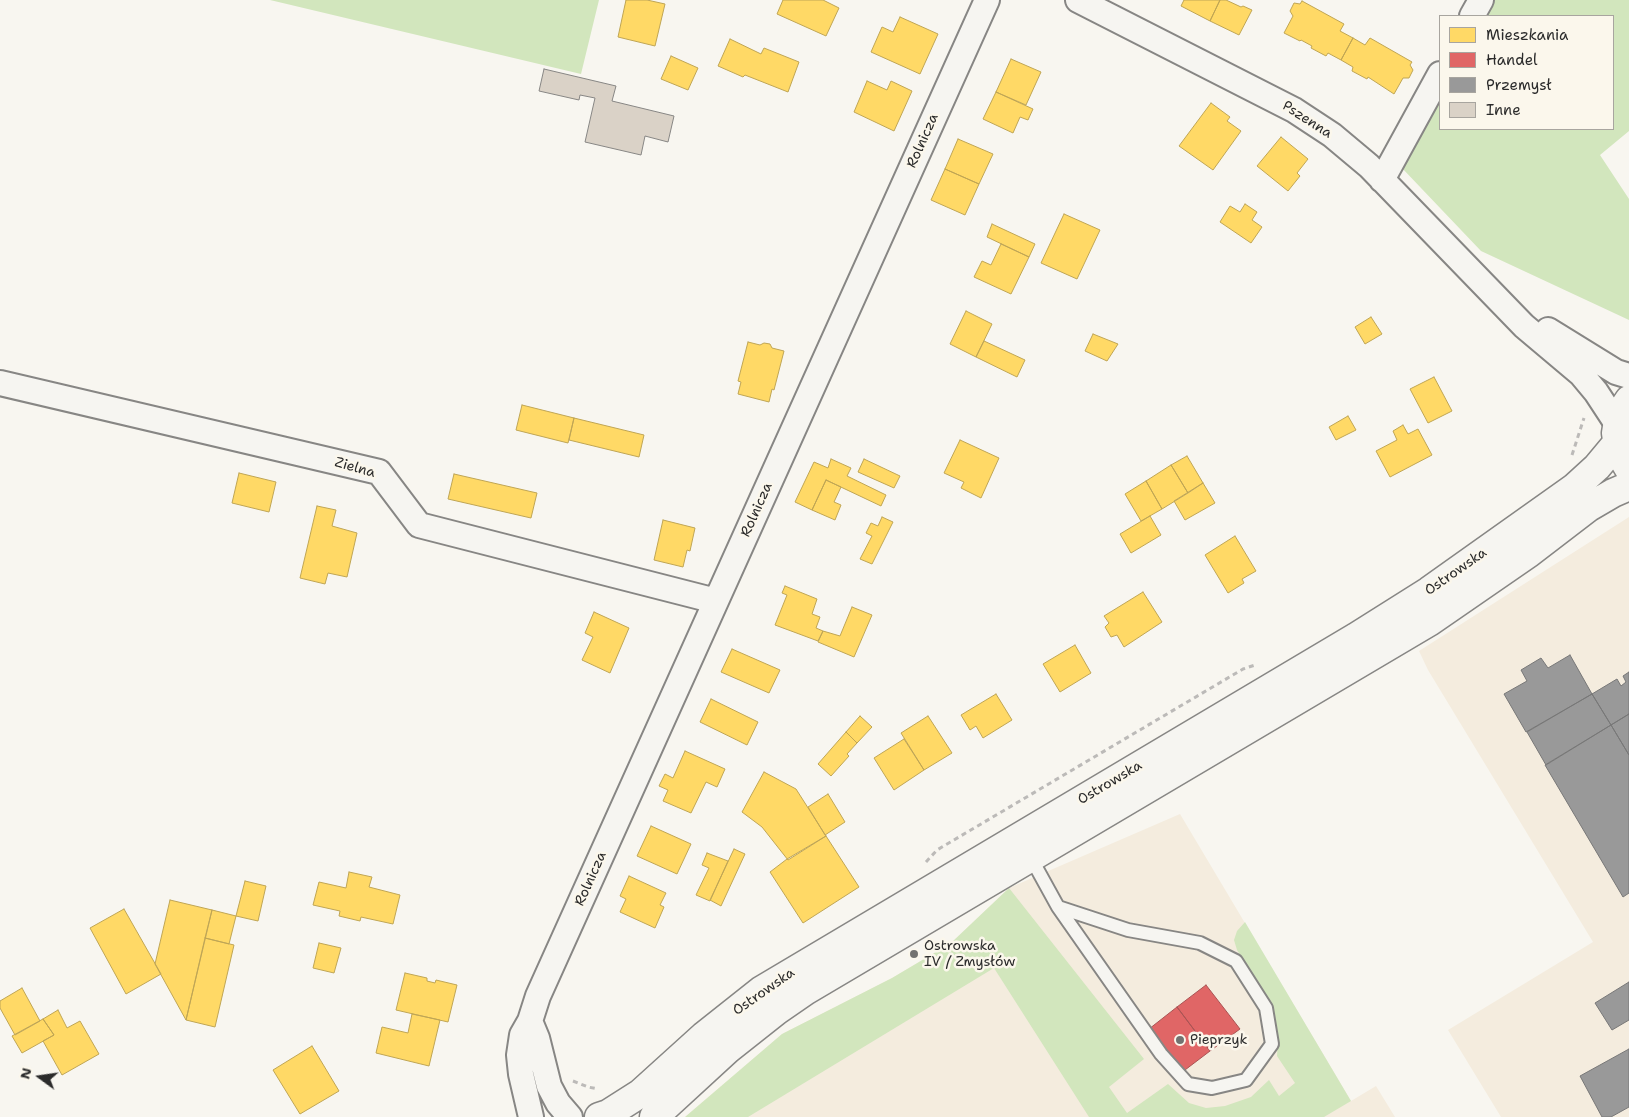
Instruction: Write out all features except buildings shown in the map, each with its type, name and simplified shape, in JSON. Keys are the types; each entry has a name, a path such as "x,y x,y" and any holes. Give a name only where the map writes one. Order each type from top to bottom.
{"main road":[{"name":"Ostrowska","path":"599,1117 608,1114 641,1093 704,1036 762,990 1356,637 1429,591 1574,488 1596,467 1617,433 1619,415 1629,400"},
{"path":"1617,433 1622,460 1629,469"},
{"name":"Ostrowska","path":"654,1117 728,1049 776,1011 829,976 1429,622 1528,553 1589,507 1613,492 1629,486"}],"street":[{"name":"Rolnicza","path":"531,1117 520,1074 518,1055 522,1035 530,1021 538,996 987,0"},
{"name":"Pszenna","path":"1078,0 1294,110 1332,135 1369,166 1524,326 1581,374 1596,392 1617,433"},
{"path":"1473,15 1481,0"},
{"path":"1382,180 1439,76"},
{"name":"Pszenna","path":"1494,297 1616,372 1629,376"},
{"name":"Zielna","path":"0,383 379,472 419,525 716,601"},
{"path":"530,1021 537,1038 549,1086 558,1102 570,1117"}],"lane":[{"path":"1031,858 1058,907 1161,1054 1188,1084 1212,1088 1246,1080 1272,1044 1266,1008 1236,961 1200,943 1128,930 1058,907"}],"shaded area":[{"path":"1629,517 1629,1117 1501,1117 1448,1030 1593,942 1428,670 1419,651"},
{"path":"1180,814 1351,1101 1376,1086 1395,1117 685,1117 782,1034 892,978 951,943 1009,888"}],"green space":[{"path":"270,0 599,0 581,74"},
{"path":"1493,0 1629,0 1629,131 1600,155 1629,199 1629,320 1481,251 1401,167 1439,98 1439,130 1614,130 1614,15 1485,15"},
{"path":"1009,888 1144,1059 1109,1087 1127,1113 1168,1084 1189,1103 1206,1108 1225,1106 1251,1097 1269,1080 1279,1096 1295,1083 1277,1056 1278,1038 1273,1015 1261,990 1237,950 1234,940 1237,931 1245,922 1351,1101 1324,1117 1089,1117 994,968 748,1117 685,1117 782,1034 892,978 951,943"}],"place":[{"name":"Ostrowska IV / Zmysłów","path":"914,954"},
{"name":"Pieprzyk","path":"1180,1040"}]}
